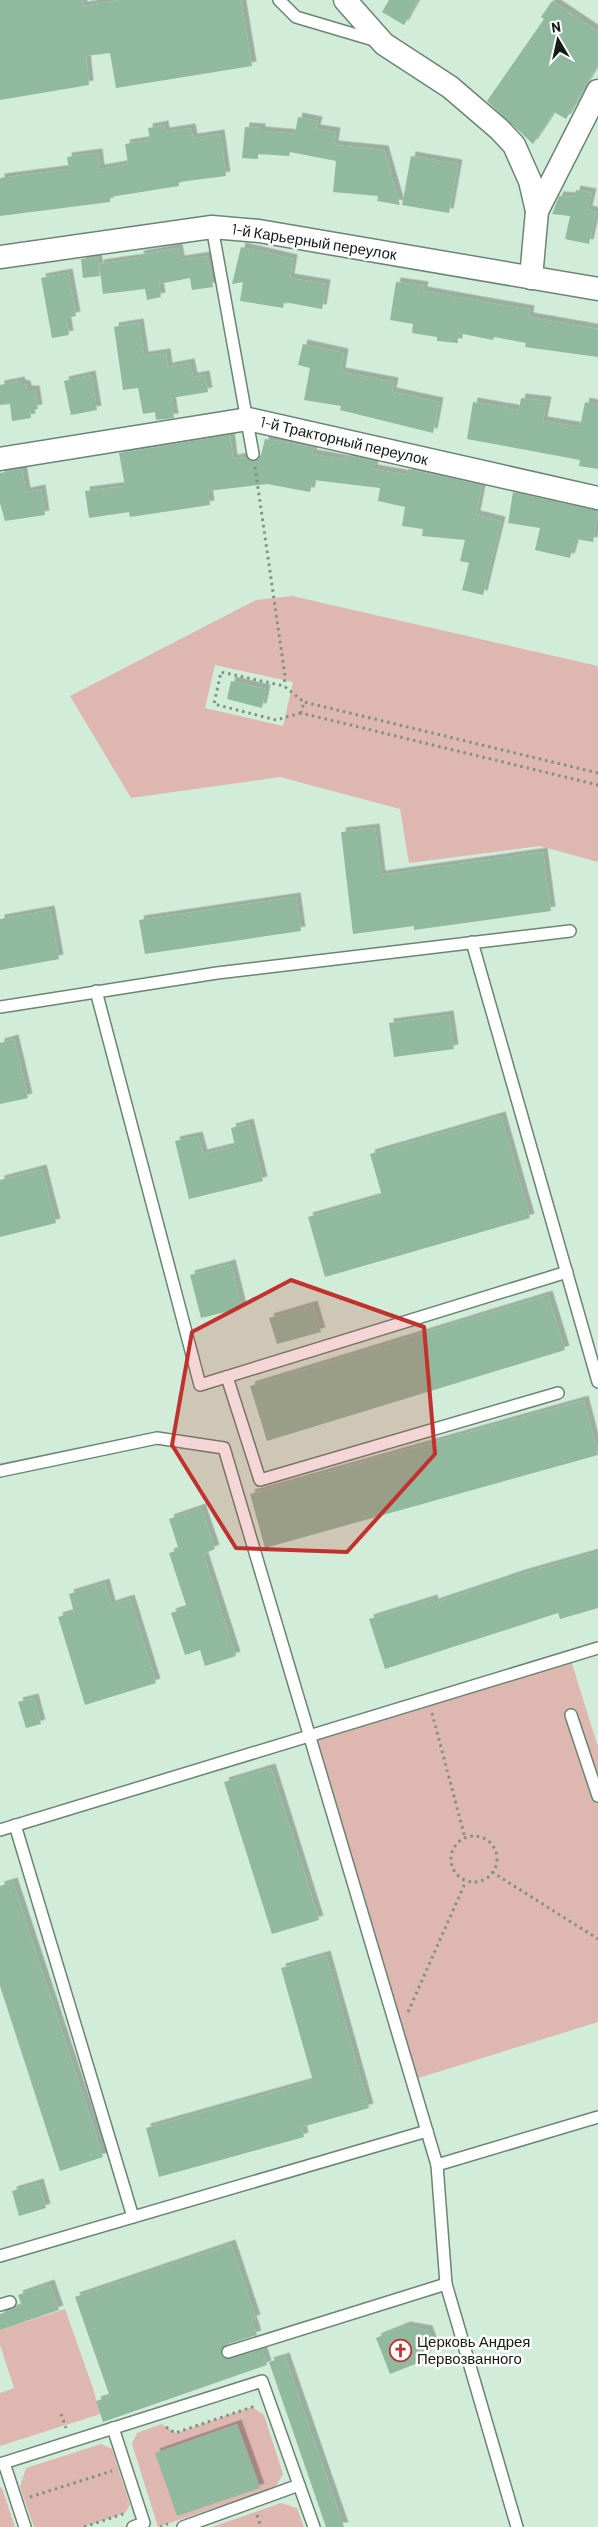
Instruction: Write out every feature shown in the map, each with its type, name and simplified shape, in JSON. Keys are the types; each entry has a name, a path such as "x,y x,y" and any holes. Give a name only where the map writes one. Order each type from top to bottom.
{"street":[{"path":"345,0 384,44 450,88 499,129 514,145 530,181 537,211 531,278"},
{"path":"537,211 598,91"},
{"name":"1-й Карьерный переулок","path":"0,257 212,227 259,231 598,289"},
{"name":"1-й Тракторный переулок","path":"0,459 248,419 598,498"}],"lane":[{"path":"279,0 296,17 384,44"},
{"path":"212,227 253,454"},
{"path":"0,1007 217,973 570,931"},
{"path":"472,942 598,1382"},
{"path":"96,991 200,1385 566,1272"},
{"path":"227,1377 260,1480 558,1392"},
{"path":"0,1471 157,1438 224,1448 438,2165 446,2284 517,2527"},
{"path":"0,1830 598,1648"},
{"path":"571,1715 596,1780 598,1796"},
{"path":"15,1825 133,2217"},
{"path":"438,2165 598,2118"},
{"path":"0,2256 427,2131"},
{"path":"228,2352 446,2284"},
{"path":"25,2527 2,2463 262,2380 314,2527"},
{"path":"113,2428 144,2523 133,2527"},
{"path":"183,2527 299,2486"}],"path":[{"path":"253,454 286,676 284,686"},
{"path":"598,773 304,702 284,686 221,672 214,704 276,720 301,713 598,785"},
{"path":"301,713 304,702"},
{"path":"429,1700 465,1838"},
{"path":"480,1837 492,1845 497,1858 492,1872 480,1881 466,1880 454,1871 451,1863 453,1848 465,1838 480,1837"},
{"path":"492,1872 598,1939"},
{"path":"398,2033 466,1880"},
{"path":"162,2424 175,2433 252,2407 258,2411"},
{"path":"24,2499 119,2469"},
{"path":"84,2527 125,2513 128,2509"},
{"path":"261,2527 256,2512 264,2509"},
{"path":"160,2527 169,2524"}],"highlighted area":[{"path":"291,1280 424,1327 435,1454 347,1552 236,1548 172,1445 192,1332"}],"shaded area":[{"path":"292,596 598,666 598,862 540,846 409,863 400,809 280,777 131,798 70,696 256,600","holes":["215,665 293,682 283,726 205,708"]},
{"path":"570,1657 598,1747 598,2022 412,2080 310,1737"},
{"path":"65,2309 93,2388 100,2414 0,2446 0,2393 14,2388 0,2345 0,2330"},
{"path":"252,2407 264,2415 283,2474 275,2488 158,2527 132,2444 137,2433 162,2424 176,2433"},
{"path":"101,2444 112,2449 130,2505 125,2513 84,2527 34,2527 20,2487 26,2468"},
{"path":"0,2487 2,2488 15,2527 0,2527"},
{"path":"281,2503 297,2508 304,2527 212,2527"}],"building":[{"path":"0,0 82,0 83,6 120,0 241,0 252,66 116,88 110,53 86,56 89,85 0,100"},
{"path":"389,0 418,0 404,25 382,12"},
{"path":"552,1 598,32 598,64 566,119 554,112 533,144 487,101 544,19 541,17"},
{"path":"298,117 318,121 316,129 336,132 334,145 384,150 400,205 377,201 378,196 333,192 336,161 290,152 289,156 258,154 258,159 242,158 245,127 261,128 261,131 295,134"},
{"path":"164,125 165,132 191,128 193,138 220,134 226,176 179,182 179,186 110,197 110,202 0,216 0,178 69,169 67,157 98,153 100,169 128,164 125,144 150,140 148,128"},
{"path":"411,156 458,164 449,213 402,205"},
{"path":"576,190 592,193 588,210 596,212 589,244 565,239 570,216 552,214 559,196 574,197"},
{"path":"241,247 293,259 290,278 326,284 322,309 284,302 283,308 240,301 243,282 232,284"},
{"path":"178,248 180,260 207,256 213,287 192,290 190,278 159,284 161,297 147,300 145,289 103,294 99,264 140,258 139,255"},
{"path":"97,257 100,276 83,278 81,259"},
{"path":"68,273 76,316 66,318 69,335 52,338 41,278"},
{"path":"396,282 424,286 423,291 530,310 529,317 598,329 598,357 525,347 526,343 494,337 493,340 458,333 458,343 437,341 437,337 412,333 413,324 390,320"},
{"path":"139,323 144,356 166,353 168,367 190,363 193,377 205,375 208,392 171,398 174,418 156,420 155,412 143,414 138,388 123,390 114,327"},
{"path":"303,344 344,353 341,372 394,382 392,392 439,402 433,433 340,410 341,406 304,400 310,368 298,365"},
{"path":"91,375 97,410 71,415 64,381"},
{"path":"20,381 21,384 26,385 27,390 35,390 38,409 30,410 31,418 12,421 10,404 0,405 0,385"},
{"path":"521,398 547,401 543,421 580,427 585,402 598,405 598,469 579,466 580,460 467,439 473,402 519,410"},
{"path":"230,435 233,459 246,457 251,461 257,460 261,455 265,439 314,447 312,454 346,460 347,455 375,461 373,469 407,475 408,469 482,485 476,515 501,521 483,595 462,590 469,563 460,561 465,540 422,536 423,529 402,526 405,507 378,501 380,488 313,480 310,492 267,484 208,491 210,505 130,517 129,512 89,518 85,491 125,486 119,453"},
{"path":"22,469 26,492 41,489 45,515 5,521 0,503 0,473"},
{"path":"513,492 598,511 593,542 576,539 570,558 535,550 540,528 508,523"},
{"path":"231,681 266,689 262,708 227,699"},
{"path":"375,828 381,875 543,852 551,911 414,930 414,926 353,934 341,832"},
{"path":"296,897 301,931 145,954 139,920"},
{"path":"50,910 59,959 0,970 0,919"},
{"path":"449,1015 454,1049 394,1057 389,1023"},
{"path":"14,1039 28,1098 0,1104 0,1043"},
{"path":"501,1116 530,1218 325,1277 308,1217 382,1196 370,1154"},
{"path":"249,1123 263,1181 189,1199 175,1141 198,1136 203,1154 235,1146 231,1128"},
{"path":"42,1169 56,1223 0,1237 0,1180"},
{"path":"231,1264 242,1308 201,1318 190,1275"},
{"path":"548,1295 565,1350 267,1441 250,1386"},
{"path":"313,1305 321,1332 277,1344 269,1318"},
{"path":"584,1400 598,1455 265,1548 250,1494"},
{"path":"201,1508 215,1549 203,1554 236,1656 205,1666 200,1650 185,1655 171,1613 187,1608 169,1553 179,1550 169,1519"},
{"path":"598,1552 598,1608 560,1619 558,1613 385,1669 369,1619 433,1599 434,1603 524,1573"},
{"path":"105,1583 111,1605 130,1599 156,1683 85,1705 58,1617 74,1612 69,1594"},
{"path":"34,1698 41,1724 26,1728 18,1702"},
{"path":"271,1768 319,1920 272,1934 224,1782"},
{"path":"13,1882 103,2157 60,2171 0,1986 0,1886"},
{"path":"326,1955 369,2108 302,2127 304,2137 159,2177 146,2128 313,2081 281,1968"},
{"path":"39,2183 46,2208 19,2216 12,2191"},
{"path":"231,2244 256,2319 252,2320 257,2335 225,2345 221,2354 223,2358 230,2359 262,2349 267,2365 103,2422 96,2401 110,2397 75,2297"},
{"path":"50,2284 59,2310 0,2330 0,2314 22,2306 18,2295"},
{"name":"Церковь Андрея Первозванного","path":"406,2326 428,2330 433,2344 423,2361 390,2374 376,2338"},
{"path":"285,2357 344,2527 326,2527 269,2362"},
{"path":"237,2424 260,2488 177,2516 155,2453"}],"place":[{"name":"Церковь Андрея Первозванного","path":"401,2351"}]}
